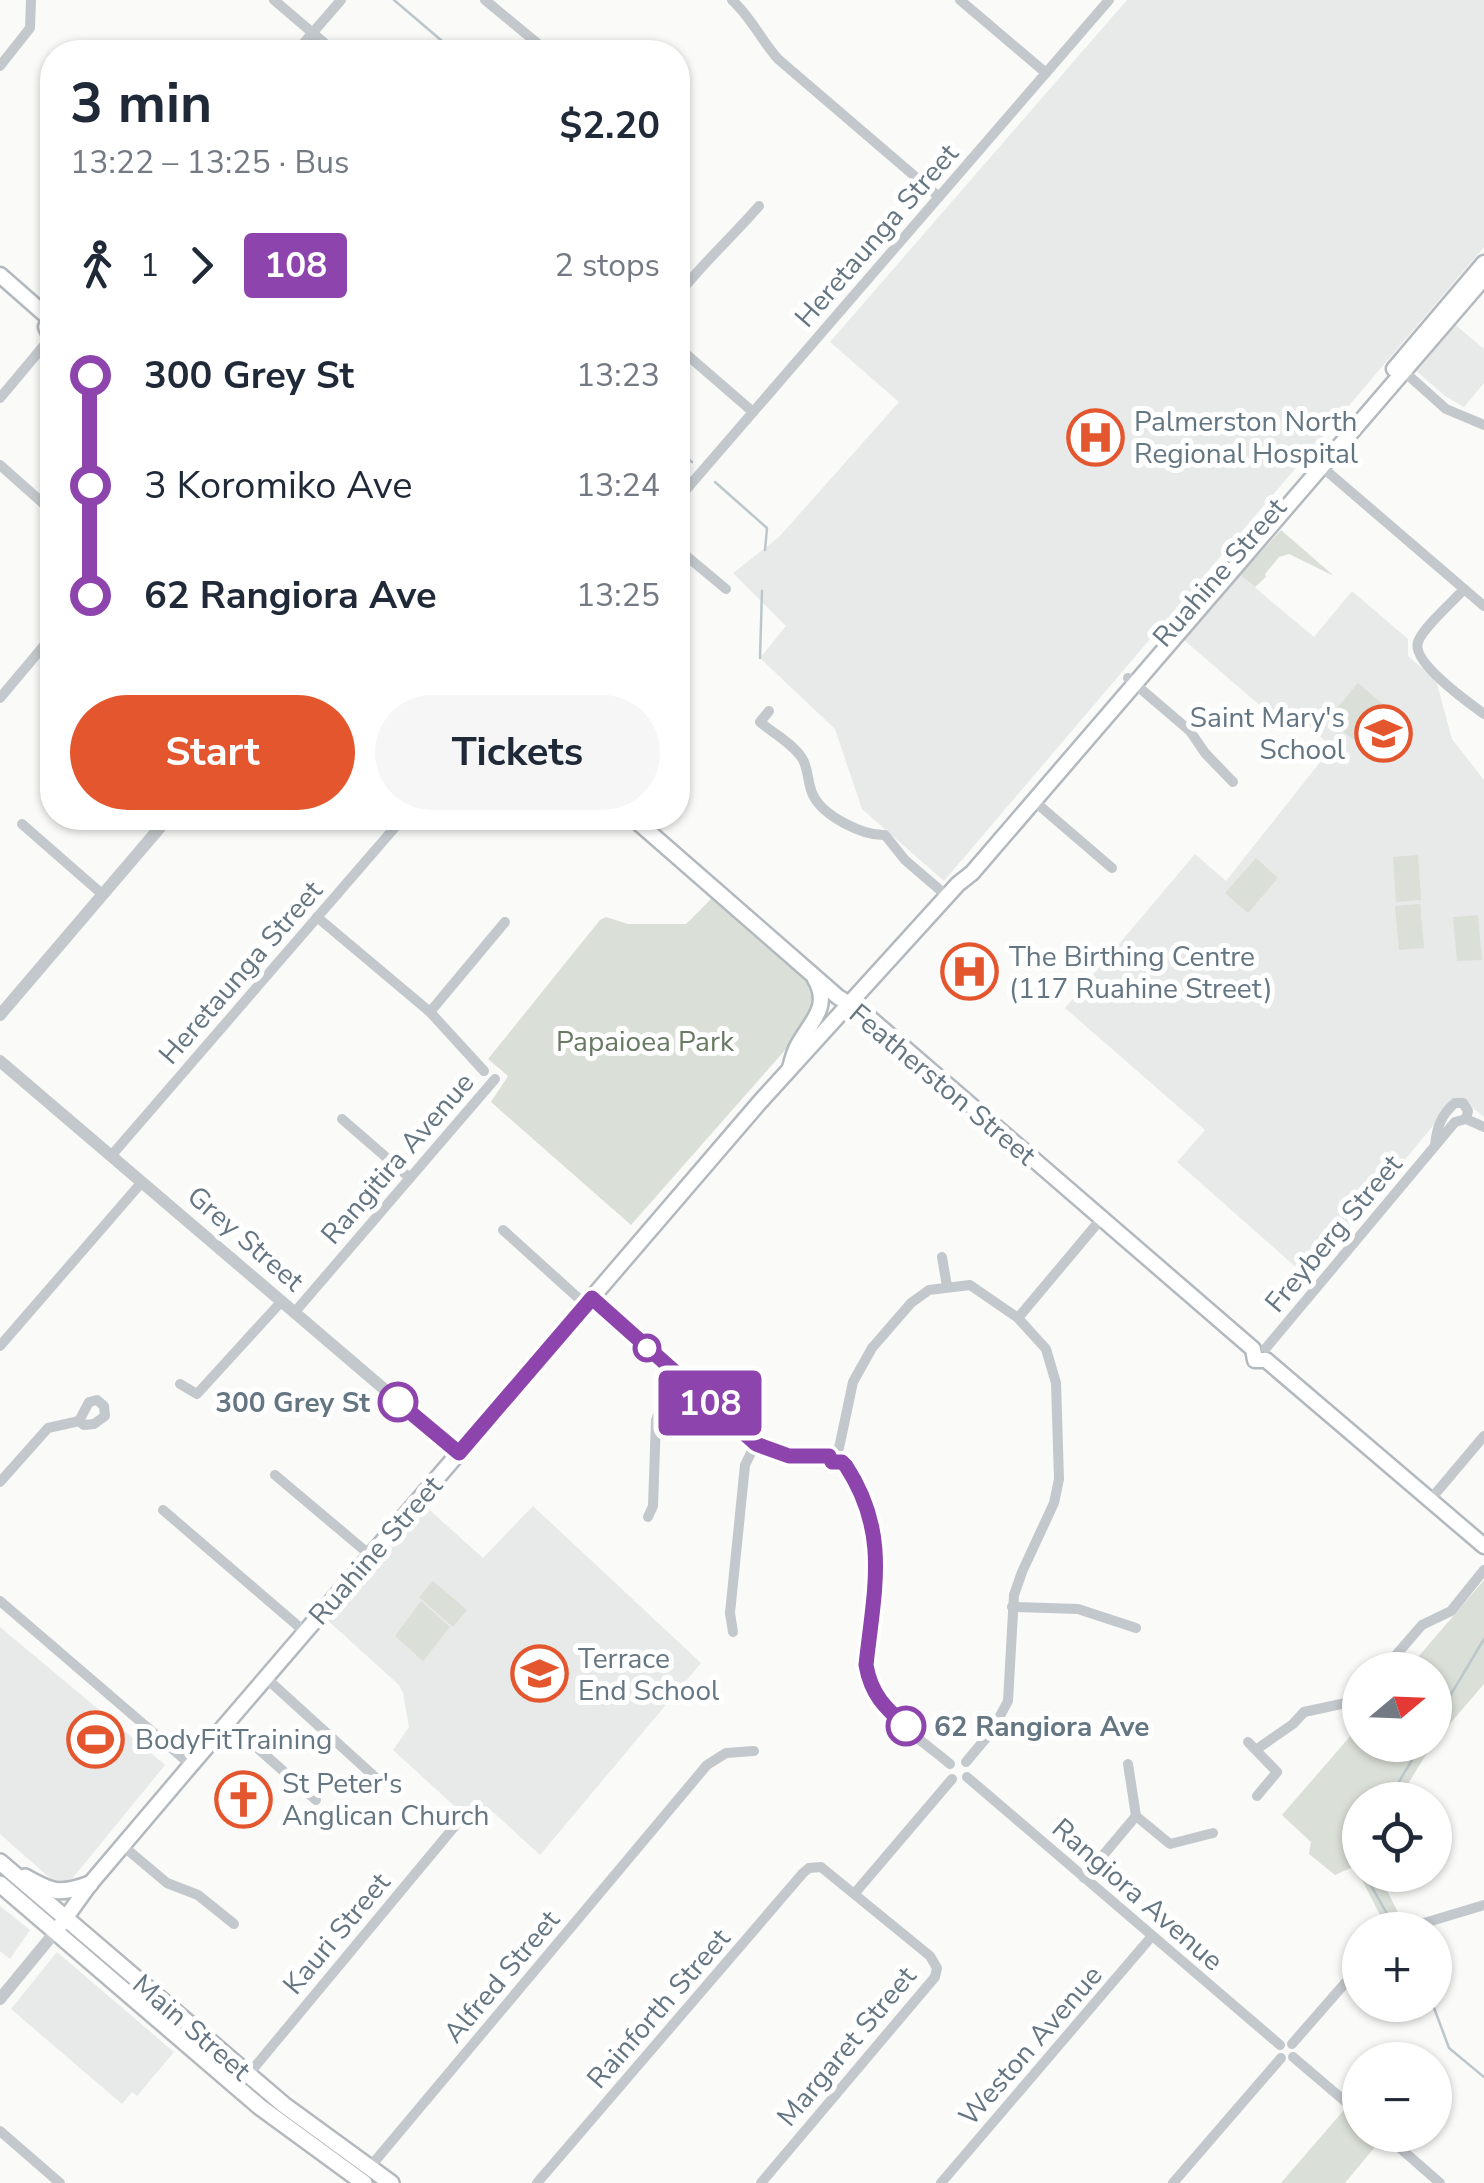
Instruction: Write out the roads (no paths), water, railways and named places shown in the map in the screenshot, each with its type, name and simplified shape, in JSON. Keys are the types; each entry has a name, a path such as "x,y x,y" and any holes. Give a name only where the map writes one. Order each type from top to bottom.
{"highway":[{"name":"Main Street","path":"2,1864 60,1925 248,2097 364,2183"},
{"path":"2,1864 50,1891 68,1892 90,1884"},
{"name":"Main Street","path":"0,1884 60,1925 391,2183"}],"main road":[{"name":"Ruahine Street","path":"952,890 965,867 1318,464 1484,263"},
{"path":"0,275 40,307"},
{"name":"Ruahine Street","path":"1400,368 1484,278"},
{"name":"Ruahine Street","path":"60,1925 90,1884 370,1555 789,1071 952,890 972,873 1131,681"},
{"name":"Featherston Street","path":"647,830 1262,1352 1484,1546"},
{"path":"789,1071 796,1047 820,1010 822,998 812,974"}],"street":[{"path":"0,66 30,28 31,0"},
{"path":"274,0 321,40"},
{"path":"307,40 341,0"},
{"path":"486,0 534,40"},
{"path":"732,0 778,59 939,197"},
{"path":"960,0 1046,73"},
{"name":"Heretaunga Street","path":"690,485 1109,0"},
{"path":"690,280 758,206"},
{"path":"0,398 40,352"},
{"path":"690,357 753,412"},
{"path":"1400,368 1446,409 1484,425"},
{"path":"1318,464 1484,606"},
{"path":"0,465 40,501"},
{"path":"690,559 726,589"},
{"path":"1464,589 1420,638 1417,652 1454,692 1484,714"},
{"path":"0,698 40,650"},
{"path":"1131,681 1190,731 1233,782"},
{"path":"769,711 760,722 798,752 819,804 864,834 885,835 905,860 952,890"},
{"path":"1034,801 1112,868"},
{"path":"22,824 102,894"},
{"path":"0,1014 158,830"},
{"name":"Heretaunga Street","path":"112,1156 393,830"},
{"path":"317,917 430,1012 484,1071"},
{"path":"430,1012 505,922"},
{"name":"Grey Street","path":"0,1061 459,1453"},
{"name":"Rangitira Avenue","path":"294,1313 496,1079"},
{"name":"Freyberg Street","path":"1262,1352 1435,1146 1455,1122 1466,1119 1468,1111 1463,1103 1445,1111 1436,1131 1435,1146"},
{"path":"342,1119 410,1178"},
{"path":"1466,1119 1484,1128"},
{"path":"0,1346 142,1182"},
{"path":"1018,1318 1101,1219"},
{"path":"503,1230 756,1444 789,1456 834,1452 845,1455 842,1462 853,1478 877,1547 866,1665 868,1680 882,1706 950,1764"},
{"path":"942,1257 947,1286"},
{"path":"834,1452 852,1382 864,1358 911,1303 929,1290 970,1285 1018,1318 1046,1349 1056,1383 1059,1479 1054,1503 1022,1572 1012,1608 1008,1701 998,1723 966,1762"},
{"path":"180,1384 197,1394 281,1302"},
{"path":"648,1516 654,1506 656,1420 661,1407 684,1380"},
{"path":"0,1482 48,1428 78,1420"},
{"path":"1430,1500 1484,1436"},
{"path":"733,1632 730,1614 745,1465 756,1444"},
{"path":"274,1474 370,1555"},
{"path":"163,1510 305,1632"},
{"path":"1398,1652 1422,1625 1451,1611 1484,1570"},
{"path":"0,1602 191,1765"},
{"path":"1012,1608 1078,1609 1136,1628"},
{"path":"266,1678 376,1778"},
{"path":"1257,1796 1278,1772 1253,1746 1293,1724 1304,1712 1342,1704"},
{"path":"228,1722 316,1800"},
{"name":"Alfred Street","path":"370,2166 714,1759 726,1753 754,1751"},
{"path":"966,1762 967,1777 952,1779 950,1764 966,1762"},
{"path":"1128,1764 1136,1816 1170,1844 1213,1834"},
{"name":"Rangiora Avenue","path":"967,1777 1342,2099"},
{"path":"854,1894 952,1779"},
{"path":"1084,1878 1136,1816"},
{"name":"Kauri Street","path":"248,2075 459,1821"},
{"path":"124,1846 167,1883 198,1895 234,1924"},
{"name":"Margaret Street","path":"761,2183 935,1977 937,1968 930,1956 828,1870 815,1866"},
{"name":"Rainforth Street","path":"537,2183 803,1873 815,1866"},
{"path":"1452,1913 1484,1905"},
{"name":"Ruahine Street","path":"0,1998 60,1925"},
{"name":"Weston Avenue","path":"941,2183 1152,1936"},
{"path":"1173,2183 1342,1987"},
{"path":"0,2131 58,2182"},
{"path":"1404,2152 1439,2183"}],"waterway":[{"path":"394,0 441,40"},
{"path":"715,482 767,528 765,550"},
{"path":"760,658 762,591"},
{"path":"1452,1693 1484,1639"},
{"path":"1399,1782 1411,1762"},
{"path":"1375,1892 1386,1912"},
{"path":"1439,2022 1449,2048 1484,2077"}],"place":[{"name":"Palmerston North Regional Hospital","path":"1095,437"},
{"name":"Saint Mary's School","path":"1384,733"},
{"name":"The Birthing Centre (117 Ruahine Street)","path":"970,972"},
{"name":"300 Grey St","path":"398,1402"},
{"name":"Terrace End School","path":"539,1674"},
{"name":"62 Rangiora Ave","path":"906,1726"},
{"name":"BodyFitTraining","path":"96,1739"},
{"name":"St Peter's Anglican Church","path":"243,1799"}],"park label":[{"name":"Papaioea Park","path":"645,1041"}]}
